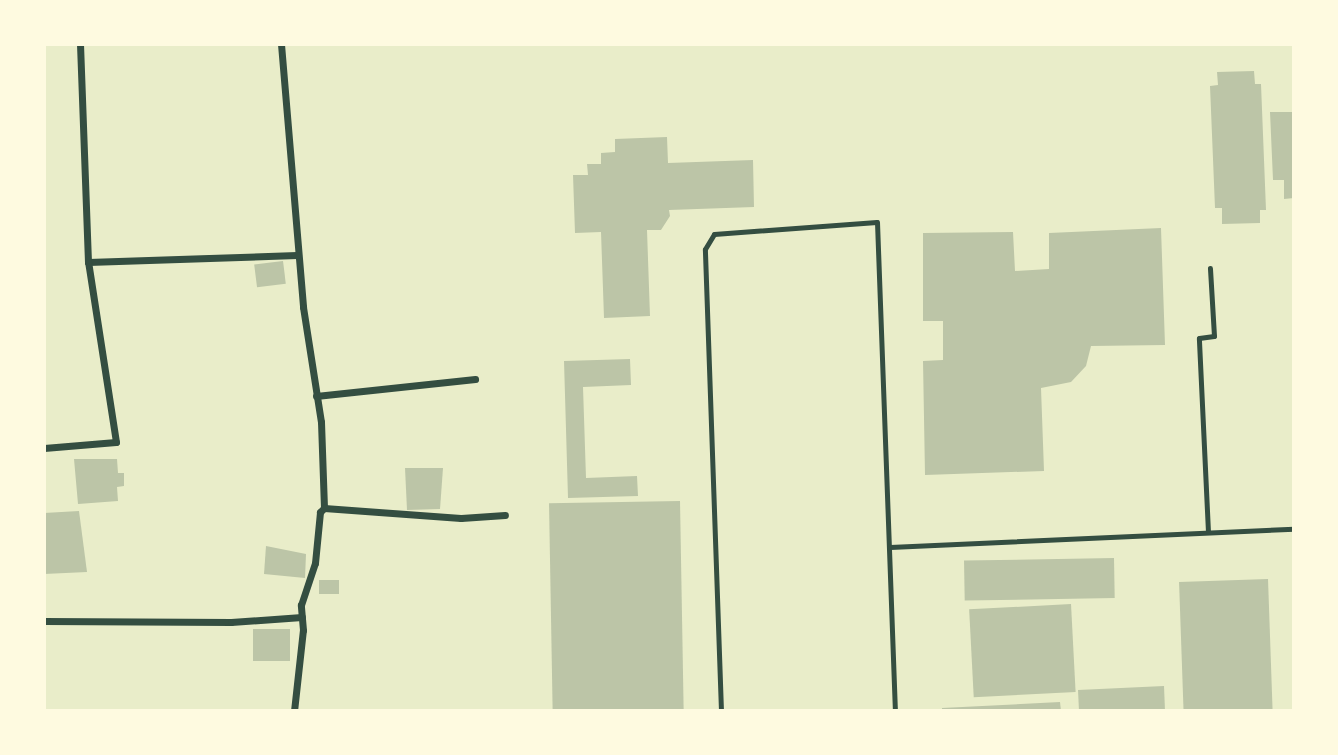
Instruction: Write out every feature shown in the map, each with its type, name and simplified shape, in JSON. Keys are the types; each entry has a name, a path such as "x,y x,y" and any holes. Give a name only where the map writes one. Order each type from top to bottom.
{"street":[{"path":"44,448 116,442 88,262 80,44"},
{"path":"281,44 298,255 321,422 324,508 320,512 315,563 301,605 294,711"},
{"path":"88,262 298,255"},
{"path":"316,396 475,379"},
{"path":"324,508 440,517 505,514"},
{"path":"44,621 231,622 302,617"}],"lane":[{"path":"721,711 705,249 713,234 877,222 895,711"},
{"path":"1208,533 1199,338 1214,337 1210,268"},
{"path":"890,547 1294,528"}],"building":[{"path":"1254,71 1255,84 1261,84 1266,210 1260,210 1260,223 1222,224 1222,208 1215,208 1210,86 1218,85 1217,72"},
{"path":"1270,112 1294,112 1294,198 1284,199 1284,180 1273,180"},
{"path":"667,137 668,163 753,160 754,207 669,210 670,216 661,230 647,230 650,316 604,318 601,232 575,233 573,175 588,175 587,164 601,164 601,153 615,152 615,139"},
{"path":"1161,228 1165,345 1091,346 1086,366 1071,382 1041,388 1044,471 925,475 923,361 943,360 943,321 923,321 923,233 1013,232 1015,271 1049,269 1049,233"},
{"path":"283,261 286,284 257,287 254,265"},
{"path":"630,359 631,385 583,387 586,478 637,476 638,496 568,498 564,361"},
{"path":"74,459 117,459 118,473 124,473 124,486 117,487 118,501 78,504"},
{"path":"405,468 443,468 440,509 407,510"},
{"path":"680,501 684,711 553,711 549,503"},
{"path":"79,511 87,572 44,574 44,513"},
{"path":"266,546 306,554 305,578 264,574"},
{"path":"1114,558 1115,598 965,601 964,561"},
{"path":"1268,579 1273,711 1184,711 1179,582"},
{"path":"319,580 339,580 339,594 319,594"},
{"path":"1071,604 1076,692 974,697 969,609"},
{"path":"253,629 290,629 290,661 253,661"},
{"path":"1164,686 1165,711 1079,711 1078,690"},
{"path":"1060,702 1061,711 942,711 942,708"}]}
